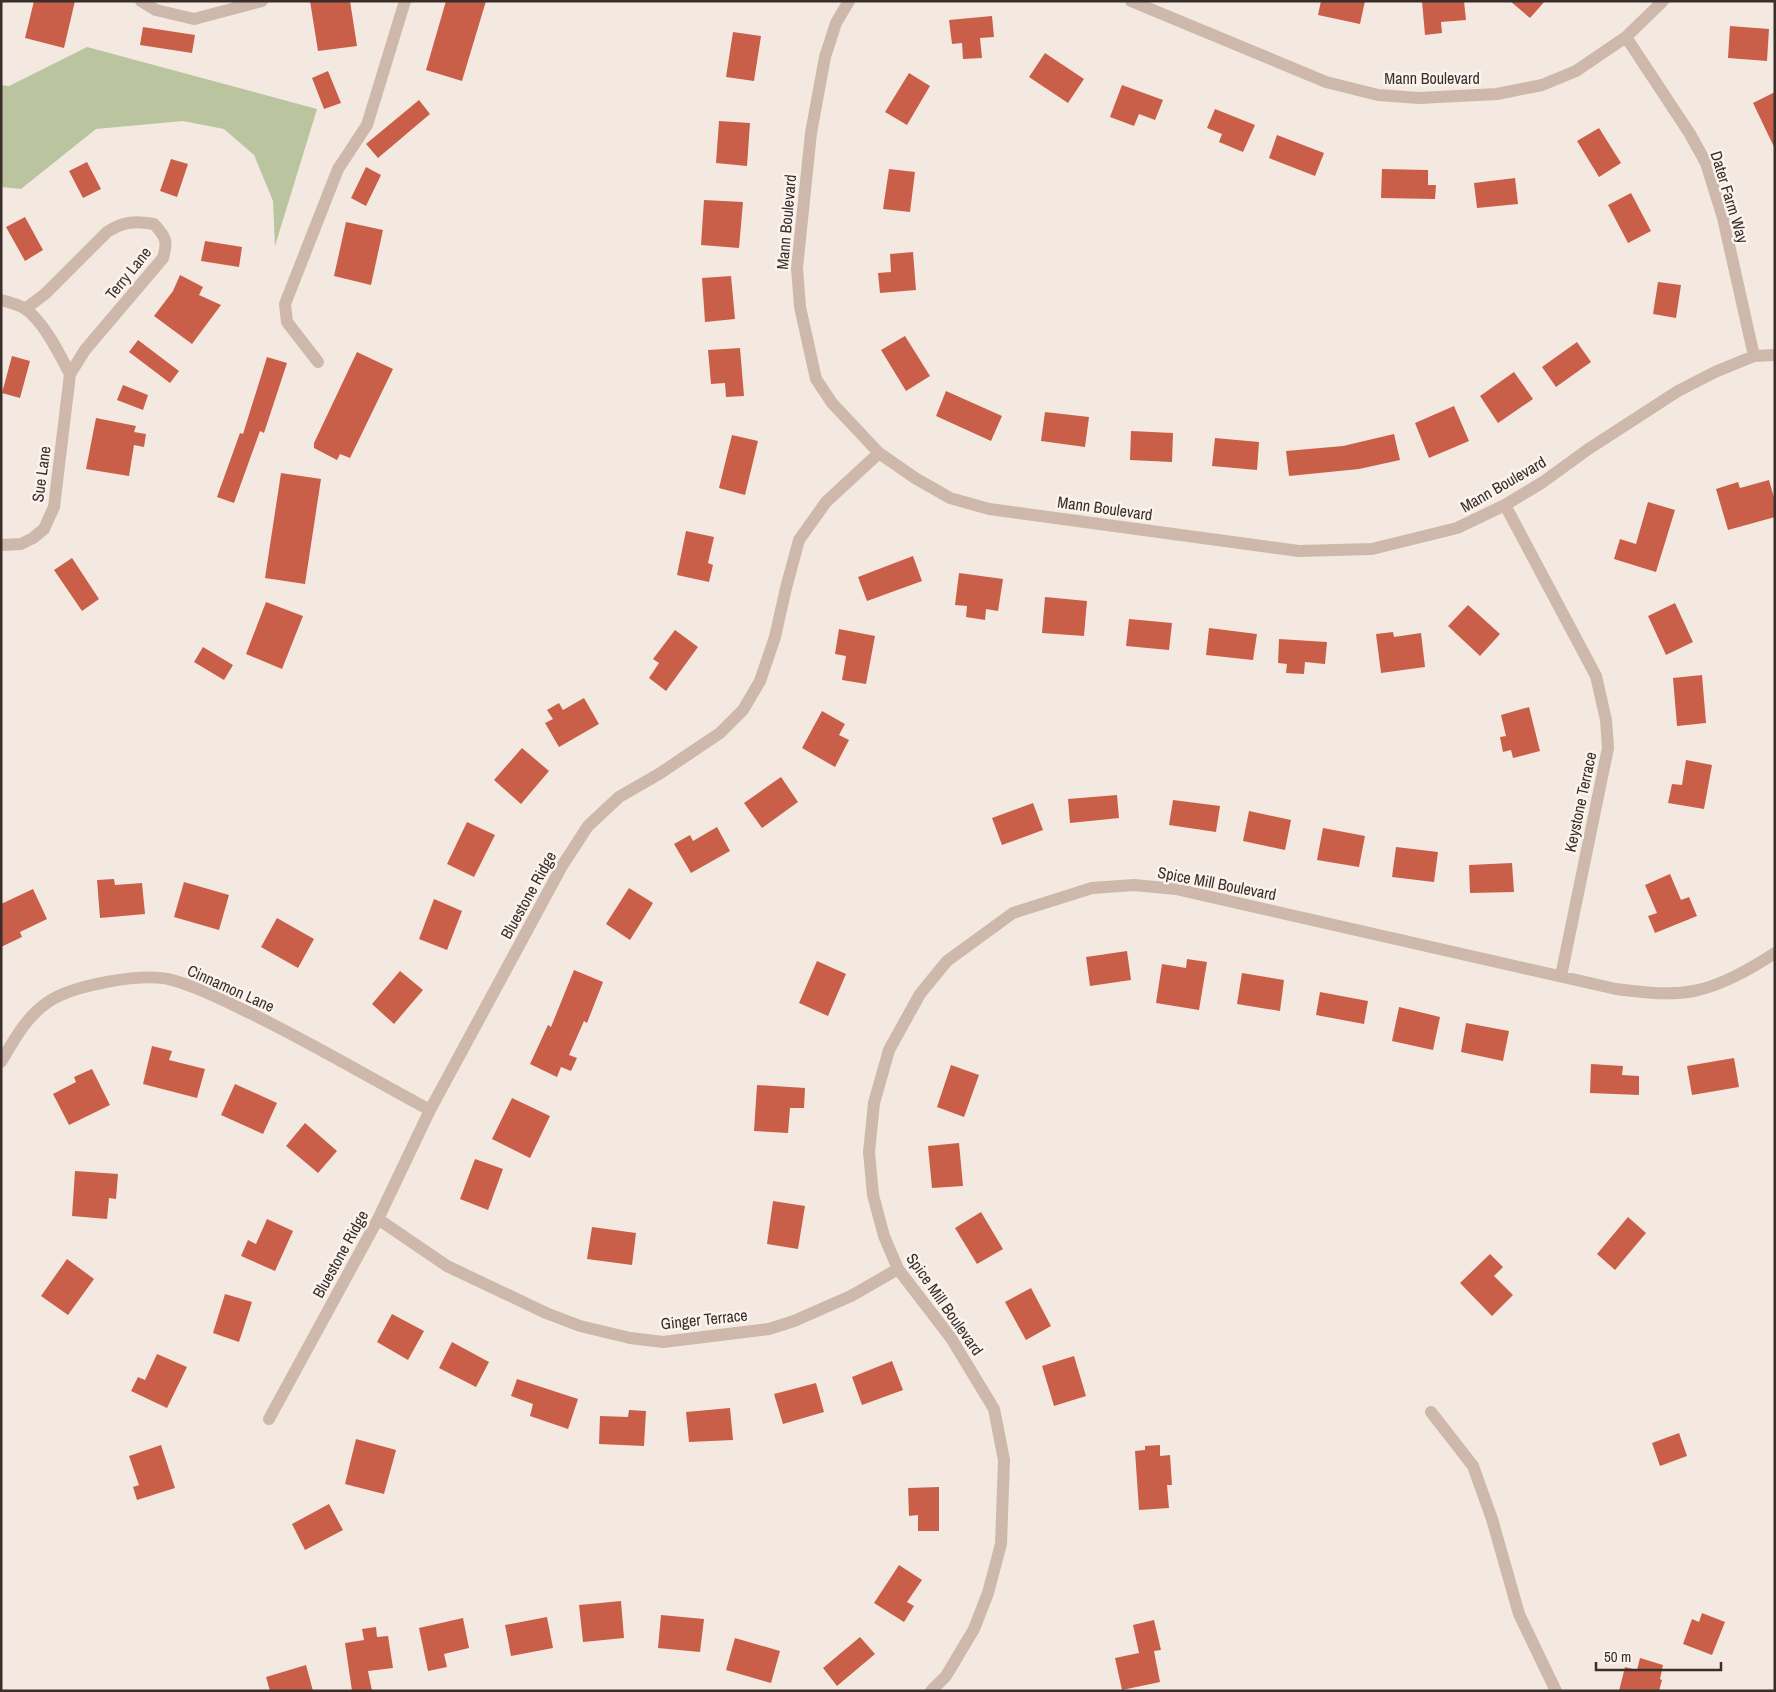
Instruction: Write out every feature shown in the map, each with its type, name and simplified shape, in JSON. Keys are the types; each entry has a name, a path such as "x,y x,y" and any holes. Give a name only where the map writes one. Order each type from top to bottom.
{"street":[{"path":"141,1 156,10 194,19 262,1"},
{"path":"318,362 287,322 286,304 338,169 367,125 405,1"},
{"name":"Mann Boulevard","path":"849,1 836,23 823,66 811,134 797,268 800,307 816,379 832,403 879,453 915,478 950,498 989,509 1299,551 1372,549 1457,528 1506,505 1678,390 1754,356 1775,356"},
{"name":"Mann Boulevard","path":"1131,1 1326,82 1378,95 1418,98 1497,94 1542,85 1576,71 1626,37 1662,1"},
{"name":"Dater Farm Way","path":"1626,37 1690,134 1706,163 1723,218 1754,356"},
{"name":"Terry Lane","path":"26,309 45,294 107,232 117,226 134,221 154,224 165,236 166,248 163,258 85,350 70,374"},
{"path":"1,300 26,309 52,341 70,374"},
{"name":"Sue Lane","path":"1,544 21,544 33,538 44,528 54,507 70,374"},
{"name":"Bluestone Ridge","path":"268,1419 378,1219 430,1110 562,866 588,826 619,797 659,774 720,733 743,710 760,681 775,637 799,540 826,502 879,453"},
{"name":"Keystone Terrace","path":"1506,505 1596,676 1606,720 1608,748 1561,976"},
{"name":"Spice Mill Boulevard","path":"931,1691 946,1676 974,1629 988,1593 1001,1544 1004,1460 994,1409 951,1338 898,1269 884,1236 873,1195 869,1152 874,1103 889,1050 920,994 948,961 1013,913 1092,888 1134,885 1176,889 1561,976 1626,990 1658,994 1694,991 1721,983 1754,967 1775,953"},
{"name":"Cinnamon Lane","path":"1,1062 20,1028 48,1002 77,988 133,978 171,980 224,1000 268,1022 430,1110"},
{"name":"Ginger Terrace","path":"378,1219 447,1266 546,1313 580,1326 630,1338 663,1342 769,1329 851,1296 898,1269"},
{"path":"1431,1412 1473,1466 1492,1519 1519,1614 1556,1691"}],"green space":[{"path":"87,47 317,109 275,246 273,201 254,155 224,129 183,121 96,129 21,189 1,187 1,85 9,86"}],"building":[{"path":"34,1 75,1 64,48 25,38"},
{"path":"310,1 350,1 357,46 318,51"},
{"path":"446,1 486,1 462,81 426,70"},
{"path":"1321,1 1365,1 1360,24 1318,15"},
{"path":"1422,1 1464,1 1466,20 1441,22 1442,33 1425,35"},
{"path":"1510,1 1545,1 1530,18"},
{"path":"992,16 994,37 980,38 982,58 963,59 962,43 952,44 949,20"},
{"path":"1730,26 1769,29 1767,61 1728,58"},
{"path":"143,27 195,35 192,53 140,45"},
{"path":"733,32 761,36 754,81 726,77"},
{"path":"1045,53 1084,79 1068,103 1029,77"},
{"path":"328,71 341,103 324,109 312,78"},
{"path":"909,73 930,86 907,125 885,112"},
{"path":"1122,85 1163,100 1155,120 1139,114 1134,126 1110,117"},
{"path":"1775,92 1775,149 1753,103"},
{"path":"419,100 430,114 378,158 366,144"},
{"path":"1215,109 1255,125 1243,152 1219,142 1222,134 1207,128"},
{"path":"719,121 750,123 747,166 716,163"},
{"path":"1599,128 1621,163 1599,177 1577,141"},
{"path":"1277,135 1324,153 1315,176 1269,158"},
{"path":"171,159 188,164 177,197 160,191"},
{"path":"87,162 101,189 83,198 69,171"},
{"path":"366,167 381,175 366,206 351,198"},
{"path":"889,169 915,172 910,212 883,209"},
{"path":"1382,169 1428,170 1428,185 1436,185 1435,199 1381,198"},
{"path":"1515,178 1518,204 1477,208 1474,183"},
{"path":"1631,193 1651,231 1628,243 1608,205"},
{"path":"704,200 743,202 739,248 701,245"},
{"path":"25,217 43,250 25,261 6,227"},
{"path":"346,222 383,230 371,285 334,276"},
{"path":"205,241 242,247 239,267 201,261"},
{"path":"913,252 916,290 880,293 878,273 891,272 890,254"},
{"path":"180,275 203,287 199,295 221,305 192,344 154,316 173,291"},
{"path":"731,276 735,319 705,322 702,278"},
{"path":"1658,282 1681,285 1676,318 1653,314"},
{"path":"905,336 930,376 906,391 881,350"},
{"path":"138,340 179,371 170,383 129,352"},
{"path":"1577,342 1591,362 1556,387 1542,367"},
{"path":"740,348 744,396 726,397 725,383 711,384 708,350"},
{"path":"357,352 393,369 350,458 340,454 337,460 314,448 314,443"},
{"path":"12,356 30,361 20,398 2,393"},
{"path":"267,357 287,363 264,433 260,431 234,503 217,497 240,433 243,434"},
{"path":"1514,372 1533,399 1498,423 1480,396"},
{"path":"123,385 148,395 143,410 117,400"},
{"path":"946,391 1002,416 991,441 936,416"},
{"path":"1454,406 1469,441 1429,458 1415,423"},
{"path":"1045,412 1089,417 1085,447 1041,441"},
{"path":"96,418 136,426 134,432 146,434 144,447 134,445 129,476 86,469"},
{"path":"1131,431 1173,433 1172,462 1130,460"},
{"path":"1394,434 1400,460 1359,469 1289,476 1286,451 1343,446"},
{"path":"732,435 758,441 745,495 719,488"},
{"path":"1215,438 1259,442 1257,470 1212,466"},
{"path":"281,473 321,479 305,584 265,578"},
{"path":"1769,480 1775,501 1775,517 1728,530 1716,489 1738,482 1740,488"},
{"path":"1648,502 1675,510 1656,572 1614,559 1620,539 1636,544"},
{"path":"686,531 714,537 708,563 713,565 709,582 677,575"},
{"path":"913,556 922,581 867,601 858,577"},
{"path":"72,558 99,599 82,611 54,570"},
{"path":"959,573 1003,579 998,611 986,609 985,620 966,617 967,606 955,605"},
{"path":"1045,597 1087,601 1084,636 1042,633"},
{"path":"266,602 303,616 282,669 246,654"},
{"path":"1675,603 1693,642 1666,655 1648,616"},
{"path":"1468,605 1500,634 1480,656 1448,626"},
{"path":"1129,619 1172,623 1169,650 1126,646"},
{"path":"1209,628 1257,634 1253,660 1206,655"},
{"path":"839,629 875,636 866,684 842,680 846,656 835,654"},
{"path":"675,630 698,647 666,691 649,678 659,663 653,659"},
{"path":"1393,632 1394,637 1421,633 1425,667 1381,673 1376,634"},
{"path":"1279,639 1327,642 1325,664 1305,662 1304,674 1286,673 1287,664 1278,663"},
{"path":"203,647 233,665 224,680 194,662"},
{"path":"1702,675 1706,723 1677,726 1673,678"},
{"path":"584,698 599,724 559,747 545,723 553,719 547,710 559,703 563,710"},
{"path":"1529,707 1540,751 1513,758 1511,750 1503,752 1500,737 1506,736 1501,715"},
{"path":"822,711 845,724 839,735 849,740 835,767 802,748"},
{"path":"522,748 549,771 521,804 494,780"},
{"path":"1686,760 1712,765 1704,809 1668,803 1672,784 1682,785"},
{"path":"781,777 798,802 762,828 744,803"},
{"path":"1117,795 1119,818 1070,823 1068,799"},
{"path":"1173,800 1220,806 1216,832 1169,825"},
{"path":"1033,803 1043,830 1002,845 992,818"},
{"path":"1249,811 1291,820 1285,850 1243,841"},
{"path":"467,822 495,835 474,877 447,864"},
{"path":"717,827 730,851 691,873 674,844 690,835 693,841"},
{"path":"1323,828 1365,836 1359,867 1317,860"},
{"path":"1396,847 1438,852 1434,882 1392,877"},
{"path":"1512,863 1514,892 1470,893 1469,865"},
{"path":"1670,874 1681,900 1689,897 1697,916 1655,933 1648,916 1657,913 1645,885"},
{"path":"114,879 115,885 142,883 145,914 100,918 97,880"},
{"path":"184,882 229,895 219,930 174,917"},
{"path":"629,888 653,903 630,940 606,924"},
{"path":"33,889 47,919 20,932 22,937 1,947 1,904"},
{"path":"434,899 462,911 447,950 419,939"},
{"path":"277,918 314,939 298,968 261,947"},
{"path":"1127,951 1131,980 1090,986 1086,957"},
{"path":"1187,959 1207,962 1199,1010 1156,1003 1162,964 1186,968"},
{"path":"817,961 846,974 828,1016 799,1003"},
{"path":"574,970 603,982 587,1023 584,1021 569,1055 577,1058 571,1071 561,1067 557,1077 530,1064 548,1025 551,1027"},
{"path":"400,971 423,990 394,1024 372,1004"},
{"path":"1242,973 1284,980 1280,1011 1237,1004"},
{"path":"1320,992 1368,1001 1364,1024 1316,1015"},
{"path":"1399,1007 1440,1017 1433,1050 1392,1041"},
{"path":"1466,1023 1509,1031 1503,1061 1461,1052"},
{"path":"152,1046 172,1051 169,1060 205,1069 197,1098 143,1084"},
{"path":"1734,1058 1739,1087 1692,1095 1687,1066"},
{"path":"1591,1064 1623,1066 1622,1075 1639,1076 1639,1095 1590,1093"},
{"path":"951,1065 979,1075 964,1117 937,1107"},
{"path":"92,1069 110,1105 69,1125 53,1094 76,1082 74,1077"},
{"path":"235,1084 277,1103 263,1134 221,1115"},
{"path":"757,1085 805,1088 804,1108 790,1108 788,1133 754,1131"},
{"path":"512,1098 550,1116 530,1158 492,1139"},
{"path":"305,1123 337,1151 318,1173 286,1146"},
{"path":"959,1143 963,1186 932,1188 928,1146"},
{"path":"475,1159 503,1169 488,1210 460,1199"},
{"path":"75,1171 118,1174 116,1199 109,1198 107,1219 72,1216"},
{"path":"773,1201 805,1206 798,1249 767,1244"},
{"path":"981,1212 1003,1249 977,1264 955,1228"},
{"path":"1628,1217 1646,1233 1615,1270 1597,1254"},
{"path":"267,1219 293,1231 275,1271 241,1256 248,1240 256,1244"},
{"path":"592,1227 636,1233 632,1265 587,1259"},
{"path":"1490,1254 1503,1267 1494,1276 1513,1295 1492,1316 1460,1283"},
{"path":"67,1259 94,1279 68,1315 41,1296"},
{"path":"1031,1288 1051,1326 1026,1340 1005,1302"},
{"path":"225,1294 252,1302 239,1342 213,1333"},
{"path":"392,1314 424,1331 408,1360 377,1342"},
{"path":"452,1342 489,1362 476,1387 439,1368"},
{"path":"157,1354 187,1367 167,1408 131,1391 138,1377 145,1380"},
{"path":"1074,1356 1086,1396 1054,1406 1042,1366"},
{"path":"892,1361 903,1390 862,1405 852,1377"},
{"path":"517,1379 578,1399 568,1429 530,1416 533,1404 511,1396"},
{"path":"816,1383 824,1412 783,1424 774,1394"},
{"path":"730,1408 733,1440 689,1442 686,1412"},
{"path":"629,1410 646,1411 644,1446 599,1444 600,1416 628,1417"},
{"path":"1679,1433 1687,1456 1660,1466 1652,1443"},
{"path":"356,1439 396,1450 384,1494 345,1484"},
{"path":"161,1445 175,1488 137,1500 133,1487 139,1485 129,1456"},
{"path":"1160,1445 1160,1456 1170,1455 1172,1485 1167,1485 1169,1508 1139,1510 1135,1451 1145,1450 1145,1446"},
{"path":"939,1487 939,1531 918,1531 918,1515 909,1516 908,1488"},
{"path":"329,1504 343,1530 305,1550 292,1524"},
{"path":"899,1565 922,1580 907,1602 914,1606 904,1622 874,1603"},
{"path":"621,1601 624,1638 583,1642 579,1605"},
{"path":"1702,1613 1725,1622 1712,1655 1683,1644 1692,1619 1699,1622"},
{"path":"661,1615 704,1619 700,1652 658,1648"},
{"path":"547,1617 553,1648 511,1656 505,1625"},
{"path":"463,1618 469,1648 444,1654 447,1667 428,1671 419,1628"},
{"path":"1154,1620 1161,1650 1154,1651 1160,1682 1122,1690 1115,1658 1139,1653 1133,1625"},
{"path":"376,1627 377,1637 388,1636 393,1668 368,1671 372,1691 352,1691 345,1643 364,1640 362,1629"},
{"path":"860,1637 875,1654 837,1686 823,1668"},
{"path":"735,1638 780,1651 771,1683 726,1670"},
{"path":"1640,1658 1663,1665 1659,1691 1619,1691 1625,1667 1637,1670"},
{"path":"306,1665 313,1691 270,1691 266,1677"}]}
